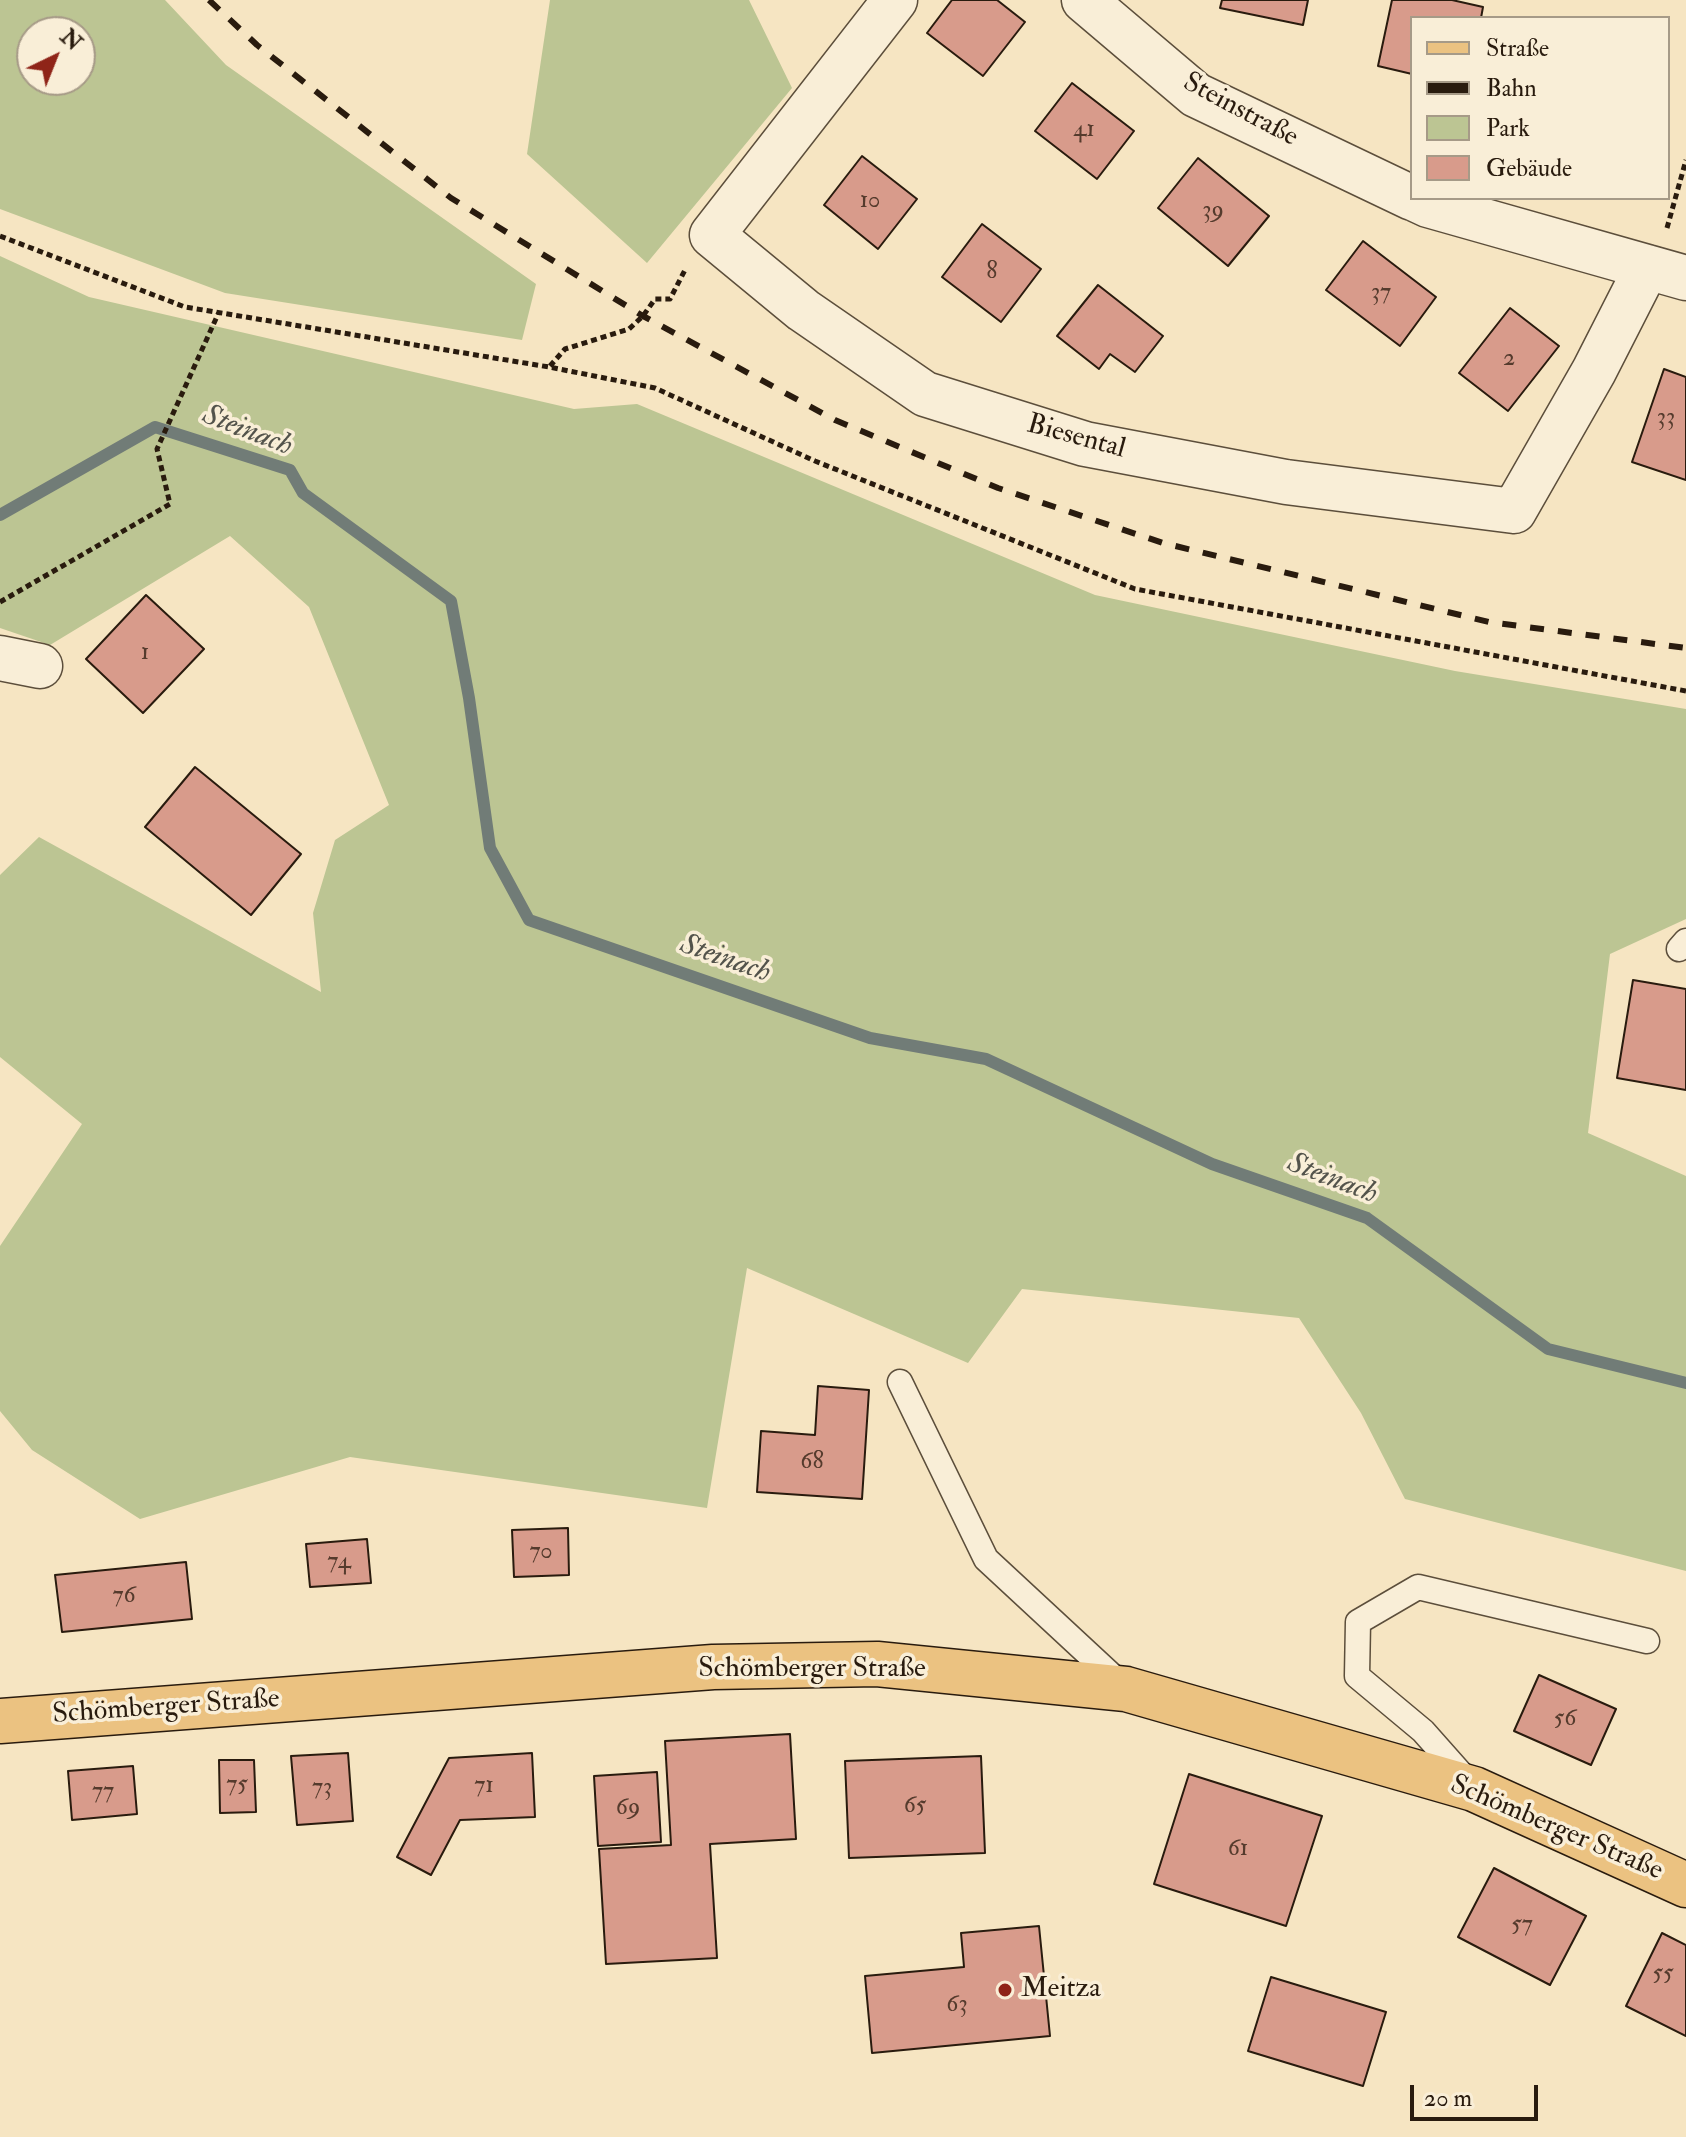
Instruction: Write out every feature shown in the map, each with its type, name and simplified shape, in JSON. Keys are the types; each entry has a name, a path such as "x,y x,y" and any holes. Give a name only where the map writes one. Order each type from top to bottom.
{"main road":[{"name":"Schömberger Straße","path":"0,1721 713,1667 877,1664 1126,1689 1474,1789 1686,1885"}],"street":[{"path":"712,235 895,0"},
{"name":"Steinstraße","path":"1084,0 1196,95 1410,197"},
{"name":"Steinstraße","path":"1417,200 1666,273"},
{"name":"Biesental","path":"712,235 803,310 925,394 1085,444 1286,482 1514,511 1594,371 1666,273"}],"lane":[{"path":"900,1382 986,1559 1126,1689"},
{"path":"1474,1789 1423,1731 1357,1676 1358,1622 1418,1587 1647,1641"}],"path":[{"path":"1666,273 1662,247 1686,160"},
{"path":"549,367 565,349 629,329 655,299 670,299 684,270 712,235"},
{"path":"0,236 185,307 549,367 655,388 815,461 1135,589 1686,691"},
{"path":"0,602 170,504 157,449 219,312"}],"green space":[{"path":"0,0 165,0 226,65 536,284 522,340 225,293 0,209"},
{"path":"550,0 749,0 792,88 647,263 527,154"},
{"path":"0,256 89,297 574,409 637,404 1095,595 1455,671 1686,709 1686,919 1610,954 1588,1133 1686,1176 1686,1571 1405,1499 1361,1413 1299,1318 1022,1289 968,1363 747,1268 707,1508 350,1457 140,1519 32,1450 0,1411 0,1246 82,1124 0,1057 0,875 39,837 321,992 313,913 335,840 389,805 309,607 230,536 50,645 0,628"}],"building":[{"path":"952,0 997,0 1025,22 983,76 927,33"},
{"path":"1222,0 1308,0 1303,25 1220,8"},
{"path":"1392,0 1452,0 1483,7 1481,16 1410,16 1410,74 1378,66"},
{"path":"1072,83 1134,131 1097,179 1035,131"},
{"path":"862,156 917,199 878,249 824,205"},
{"path":"1198,158 1269,216 1228,266 1158,208"},
{"path":"982,224 1041,269 1001,322 942,277"},
{"path":"1363,241 1436,297 1400,346 1326,290"},
{"path":"1098,285 1163,336 1135,372 1110,354 1099,369 1057,336"},
{"path":"1510,308 1559,346 1508,411 1459,373"},
{"path":"1664,369 1686,377 1686,480 1632,462"},
{"path":"146,595 204,649 143,713 86,659"},
{"path":"195,767 301,854 251,915 145,827"},
{"path":"1633,980 1686,989 1686,1090 1617,1078"},
{"path":"818,1386 869,1390 862,1499 757,1492 761,1431 815,1435"},
{"path":"568,1528 569,1575 514,1577 512,1530"},
{"path":"367,1539 371,1583 310,1587 306,1544"},
{"path":"186,1562 192,1619 62,1632 55,1575"},
{"path":"1539,1675 1616,1709 1591,1765 1514,1731"},
{"path":"790,1734 796,1839 710,1844 717,1958 606,1964 599,1849 671,1845 665,1741"},
{"path":"348,1753 353,1821 297,1825 291,1756"},
{"path":"532,1753 535,1817 460,1820 431,1875 397,1857 449,1758"},
{"path":"981,1756 985,1853 849,1858 845,1761"},
{"path":"219,1760 254,1760 256,1812 220,1813"},
{"path":"133,1766 137,1814 72,1820 68,1771"},
{"path":"657,1772 661,1842 598,1846 594,1776"},
{"path":"1189,1774 1322,1816 1286,1926 1154,1884"},
{"path":"1494,1868 1586,1916 1550,1985 1458,1937"},
{"path":"1039,1926 1050,2036 872,2053 865,1976 964,1967 961,1933"},
{"path":"1662,1933 1686,1945 1686,2036 1626,2006"},
{"path":"1271,1977 1386,2012 1363,2086 1248,2051"}],"waterway":[{"name":"Steinach","path":"0,515 155,427 290,470 303,493 451,601 469,698 490,848 529,920 870,1038 986,1059 1212,1164 1367,1218 1548,1349 1686,1383"}],"railway":[{"path":"209,0 257,45 451,198 643,316 835,420 998,488 1163,543 1489,622 1686,648"}],"place":[{"name":"Meitza","path":"1005,1990"}]}
